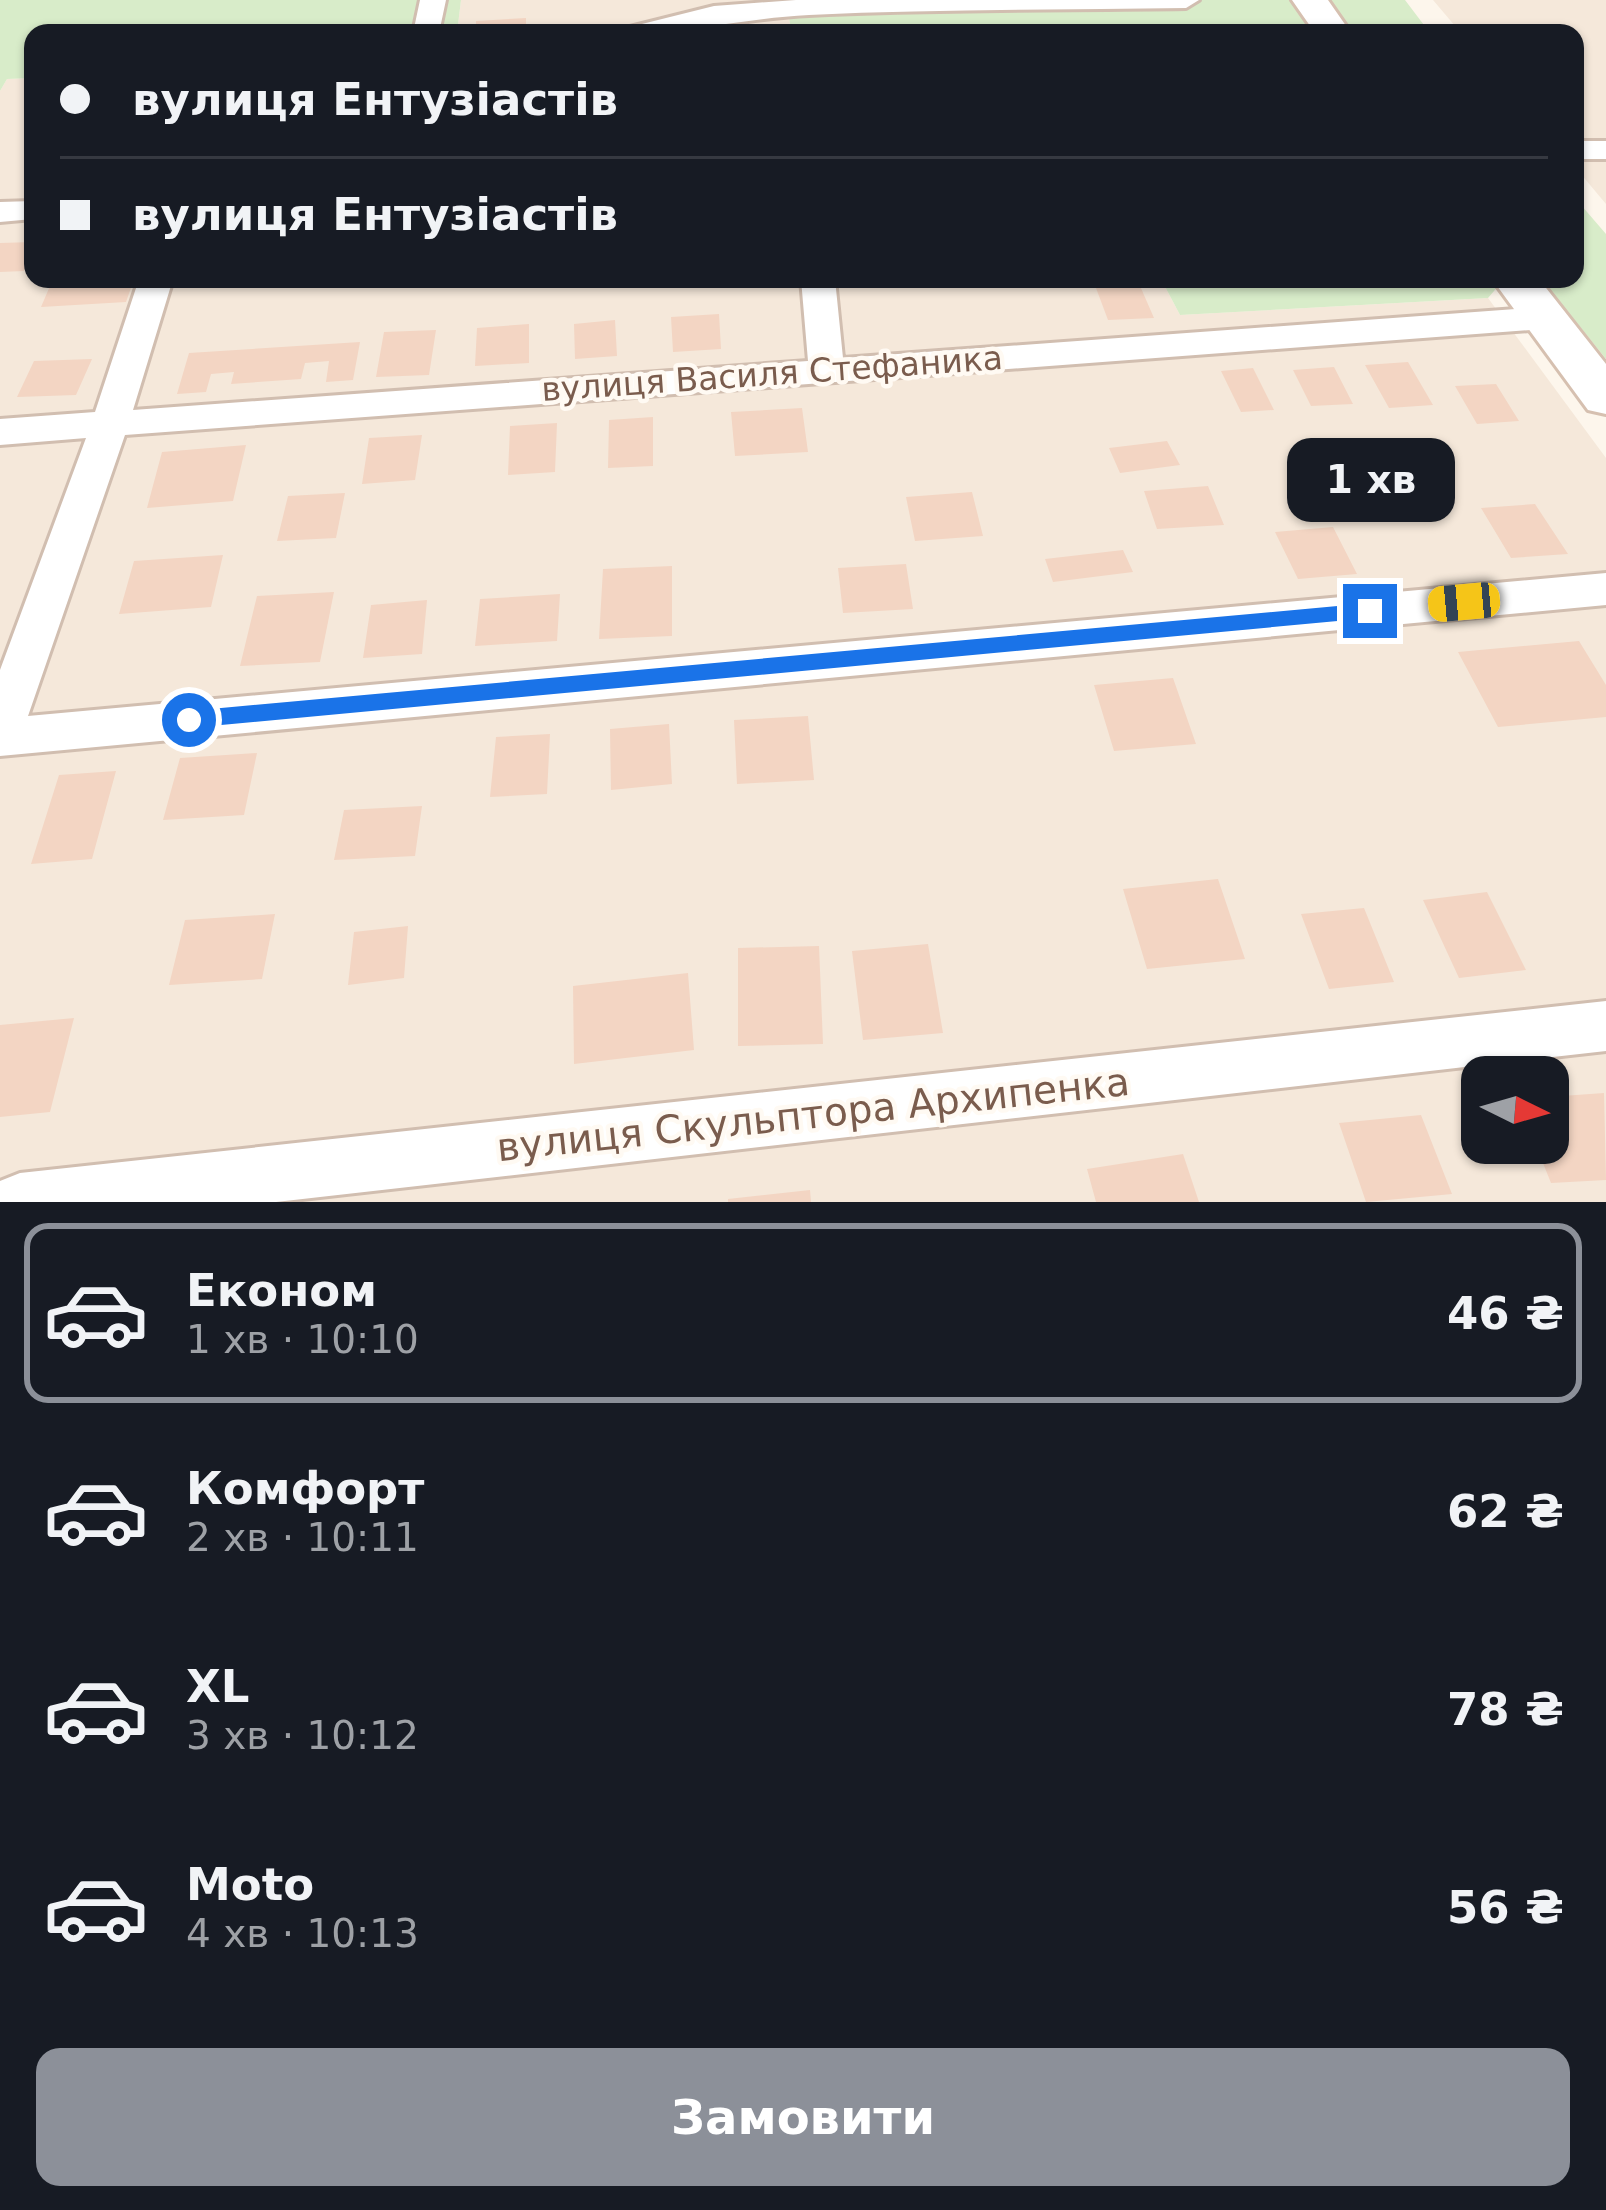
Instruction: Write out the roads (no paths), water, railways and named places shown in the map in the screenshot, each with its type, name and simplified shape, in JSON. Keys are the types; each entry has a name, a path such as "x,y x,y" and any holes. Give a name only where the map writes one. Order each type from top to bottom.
{"street":[{"path":"666,24 714,7 1186,0"},
{"path":"153,288 0,734 1606,589"},
{"path":"819,288 826,368"},
{"path":"1522,288 1606,398"},
{"name":"вулиця Василя Стефаника","path":"0,432 1544,318"},
{"name":"вулиця Скульптора Архипенка","path":"20,1202 1606,1026"}]}
